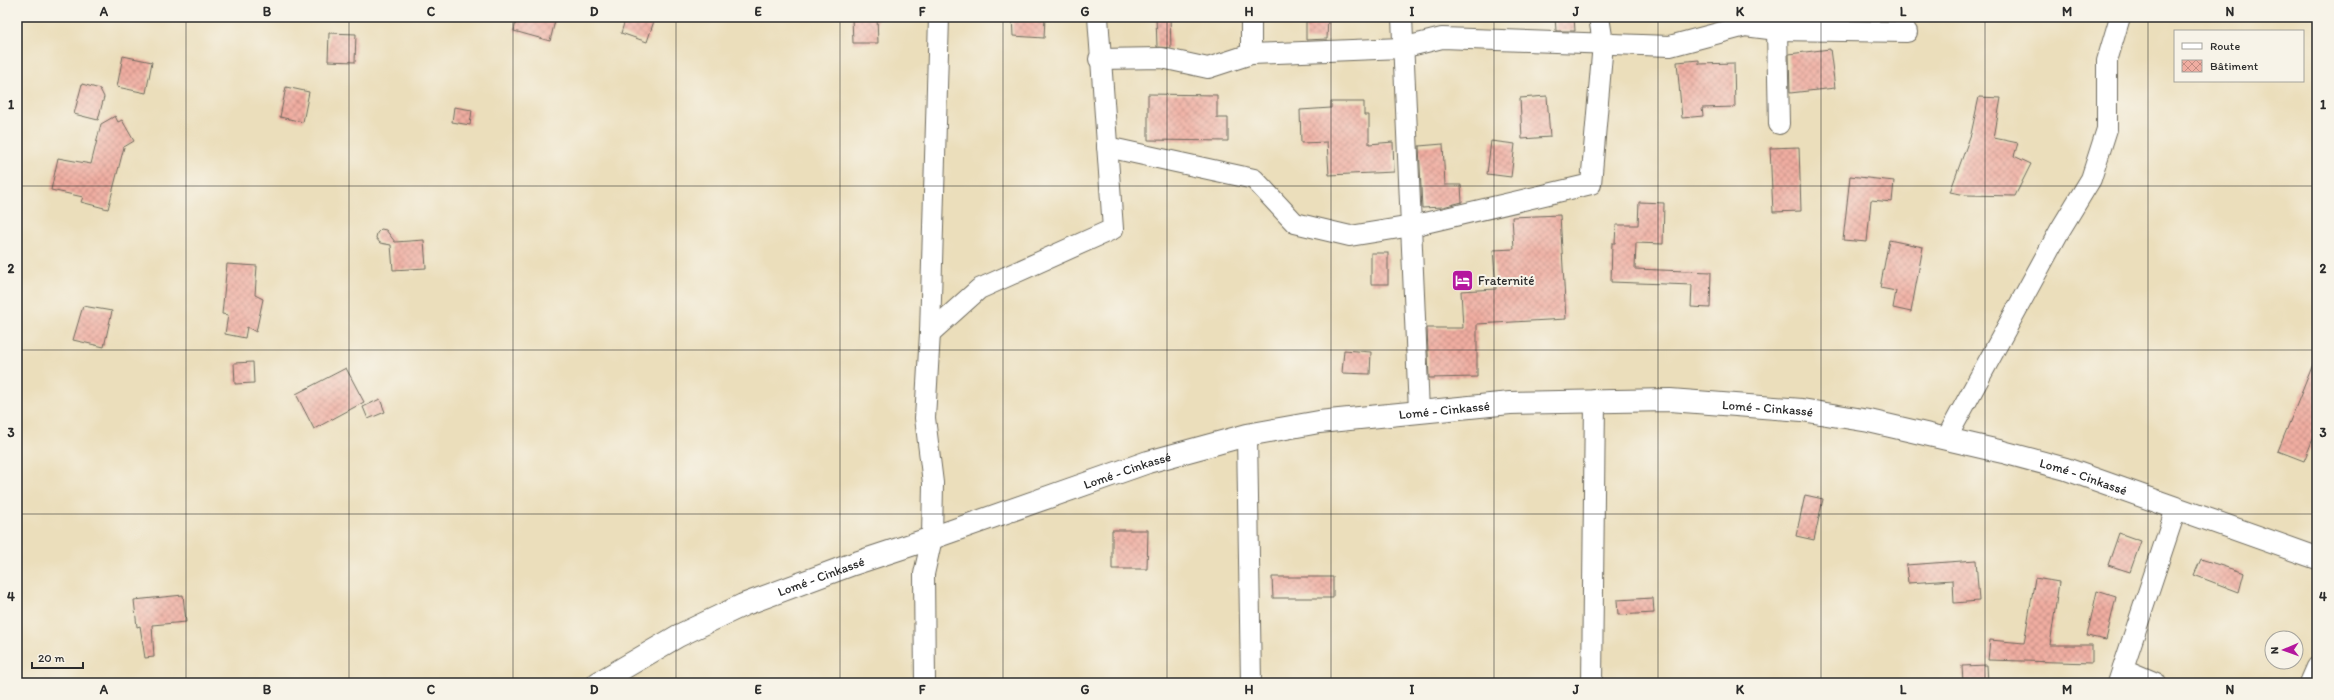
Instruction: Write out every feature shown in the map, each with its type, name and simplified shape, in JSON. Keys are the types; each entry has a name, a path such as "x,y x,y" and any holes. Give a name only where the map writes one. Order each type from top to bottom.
{"highway":[{"name":"Lomé - Cinkassé","path":"598,683 678,636 744,605 854,564 1148,462 1247,435 1319,422 1510,403 1594,400 1670,400 1802,410 1870,422 1946,438 2066,469 2317,558"}],"street":[{"path":"925,683 924,574 932,538 933,483 925,418 930,333 938,17"},
{"path":"930,333 979,289 1113,229 1098,17"},
{"path":"1251,17 1251,54"},
{"path":"1402,17 1402,48 1412,226 1419,411"},
{"path":"1106,146 1254,179 1295,222 1350,236 1412,226 1591,184 1603,43 1599,17"},
{"path":"1946,438 2060,230 2091,179 2107,129 2107,61 2120,17"},
{"path":"1100,59 1162,58 1208,68 1251,54 1402,48 1442,38 1670,46 1745,26 1777,30 1907,32"},
{"path":"1777,30 1778,124"},
{"path":"1592,683 1594,400"},
{"path":"1247,435 1251,683"},
{"path":"2156,683 2120,676 2176,509"},
{"path":"2310,683 2317,667"}],"building":[{"path":"517,17 539,17 555,21 550,41 514,31"},
{"path":"626,17 641,17 654,21 647,42 621,33"},
{"path":"852,17 877,17 878,43 853,43"},
{"path":"1012,17 1045,17 1044,38 1013,36"},
{"path":"1156,17 1170,17 1171,48 1157,47"},
{"path":"1315,17 1328,17 1327,39 1306,40 1306,21 1315,21"},
{"path":"1555,17 1574,17 1575,31 1556,31"},
{"path":"329,33 356,34 355,62 328,61"},
{"path":"1830,49 1835,88 1790,93 1789,54"},
{"path":"123,56 152,62 146,93 117,87"},
{"path":"1699,60 1699,64 1734,63 1735,107 1702,108 1703,116 1682,118 1677,62"},
{"path":"82,84 100,89 104,97 98,120 74,114"},
{"path":"286,87 309,92 303,122 280,117"},
{"path":"1148,94 1217,95 1217,118 1228,118 1228,141 1148,140"},
{"path":"1547,96 1550,137 1522,139 1520,98"},
{"path":"1979,97 2001,98 1994,138 2018,143 2014,156 2031,164 2015,196 1966,195 1950,192 1971,134"},
{"path":"1331,102 1364,102 1364,115 1369,115 1369,144 1393,142 1394,172 1329,175 1327,142 1301,143 1300,110 1331,108"},
{"path":"454,107 472,110 470,125 452,122"},
{"path":"115,116 118,122 122,120 134,141 124,147 108,209 81,202 83,197 51,190 58,158 91,164 101,124"},
{"path":"1491,141 1515,144 1511,177 1487,174"},
{"path":"1443,144 1445,185 1461,185 1462,202 1443,207 1422,208 1419,146"},
{"path":"1799,147 1801,211 1773,212 1770,148"},
{"path":"1850,176 1894,181 1892,202 1871,200 1867,242 1843,240"},
{"path":"1639,202 1664,203 1663,244 1636,243 1635,269 1711,272 1710,308 1691,307 1692,285 1611,282 1612,243 1615,243 1616,225 1638,225"},
{"path":"1560,215 1566,319 1477,324 1477,377 1429,378 1427,328 1463,328 1461,291 1496,289 1493,250 1514,249 1512,217"},
{"path":"381,229 386,230 395,242 424,240 426,268 393,270 391,245 380,243 376,238 377,233"},
{"path":"1889,240 1923,247 1911,312 1893,308 1896,291 1880,288"},
{"path":"1371,253 1388,253 1388,284 1371,284"},
{"path":"227,264 257,266 255,295 263,299 256,332 247,327 245,338 225,334 228,315 222,314"},
{"path":"83,306 112,311 104,347 73,340"},
{"path":"1344,350 1371,352 1370,374 1342,373"},
{"path":"2316,357 2317,429 2304,461 2278,451"},
{"path":"253,362 254,383 235,384 234,363"},
{"path":"346,368 364,402 314,429 296,394"},
{"path":"380,399 385,412 368,419 363,407"},
{"path":"1805,495 1823,499 1814,540 1796,536"},
{"path":"1112,530 1148,530 1147,569 1112,569"},
{"path":"2119,533 2141,541 2130,572 2108,565"},
{"path":"2201,559 2244,573 2239,592 2194,575"},
{"path":"1976,560 1979,601 1954,603 1953,580 1908,583 1906,565"},
{"path":"1272,577 1333,577 1333,598 1273,598"},
{"path":"2035,578 2059,582 2050,645 2092,645 2092,663 1988,660 1990,640 2024,643"},
{"path":"2097,591 2116,597 2106,640 2087,636"},
{"path":"183,595 186,622 152,625 154,657 145,658 140,626 137,627 134,600"},
{"path":"1653,598 1654,613 1618,615 1617,600"},
{"path":"1987,665 1988,683 1963,683 1962,666"}],"place":[{"name":"Fraternité","path":"1463,280"}]}
